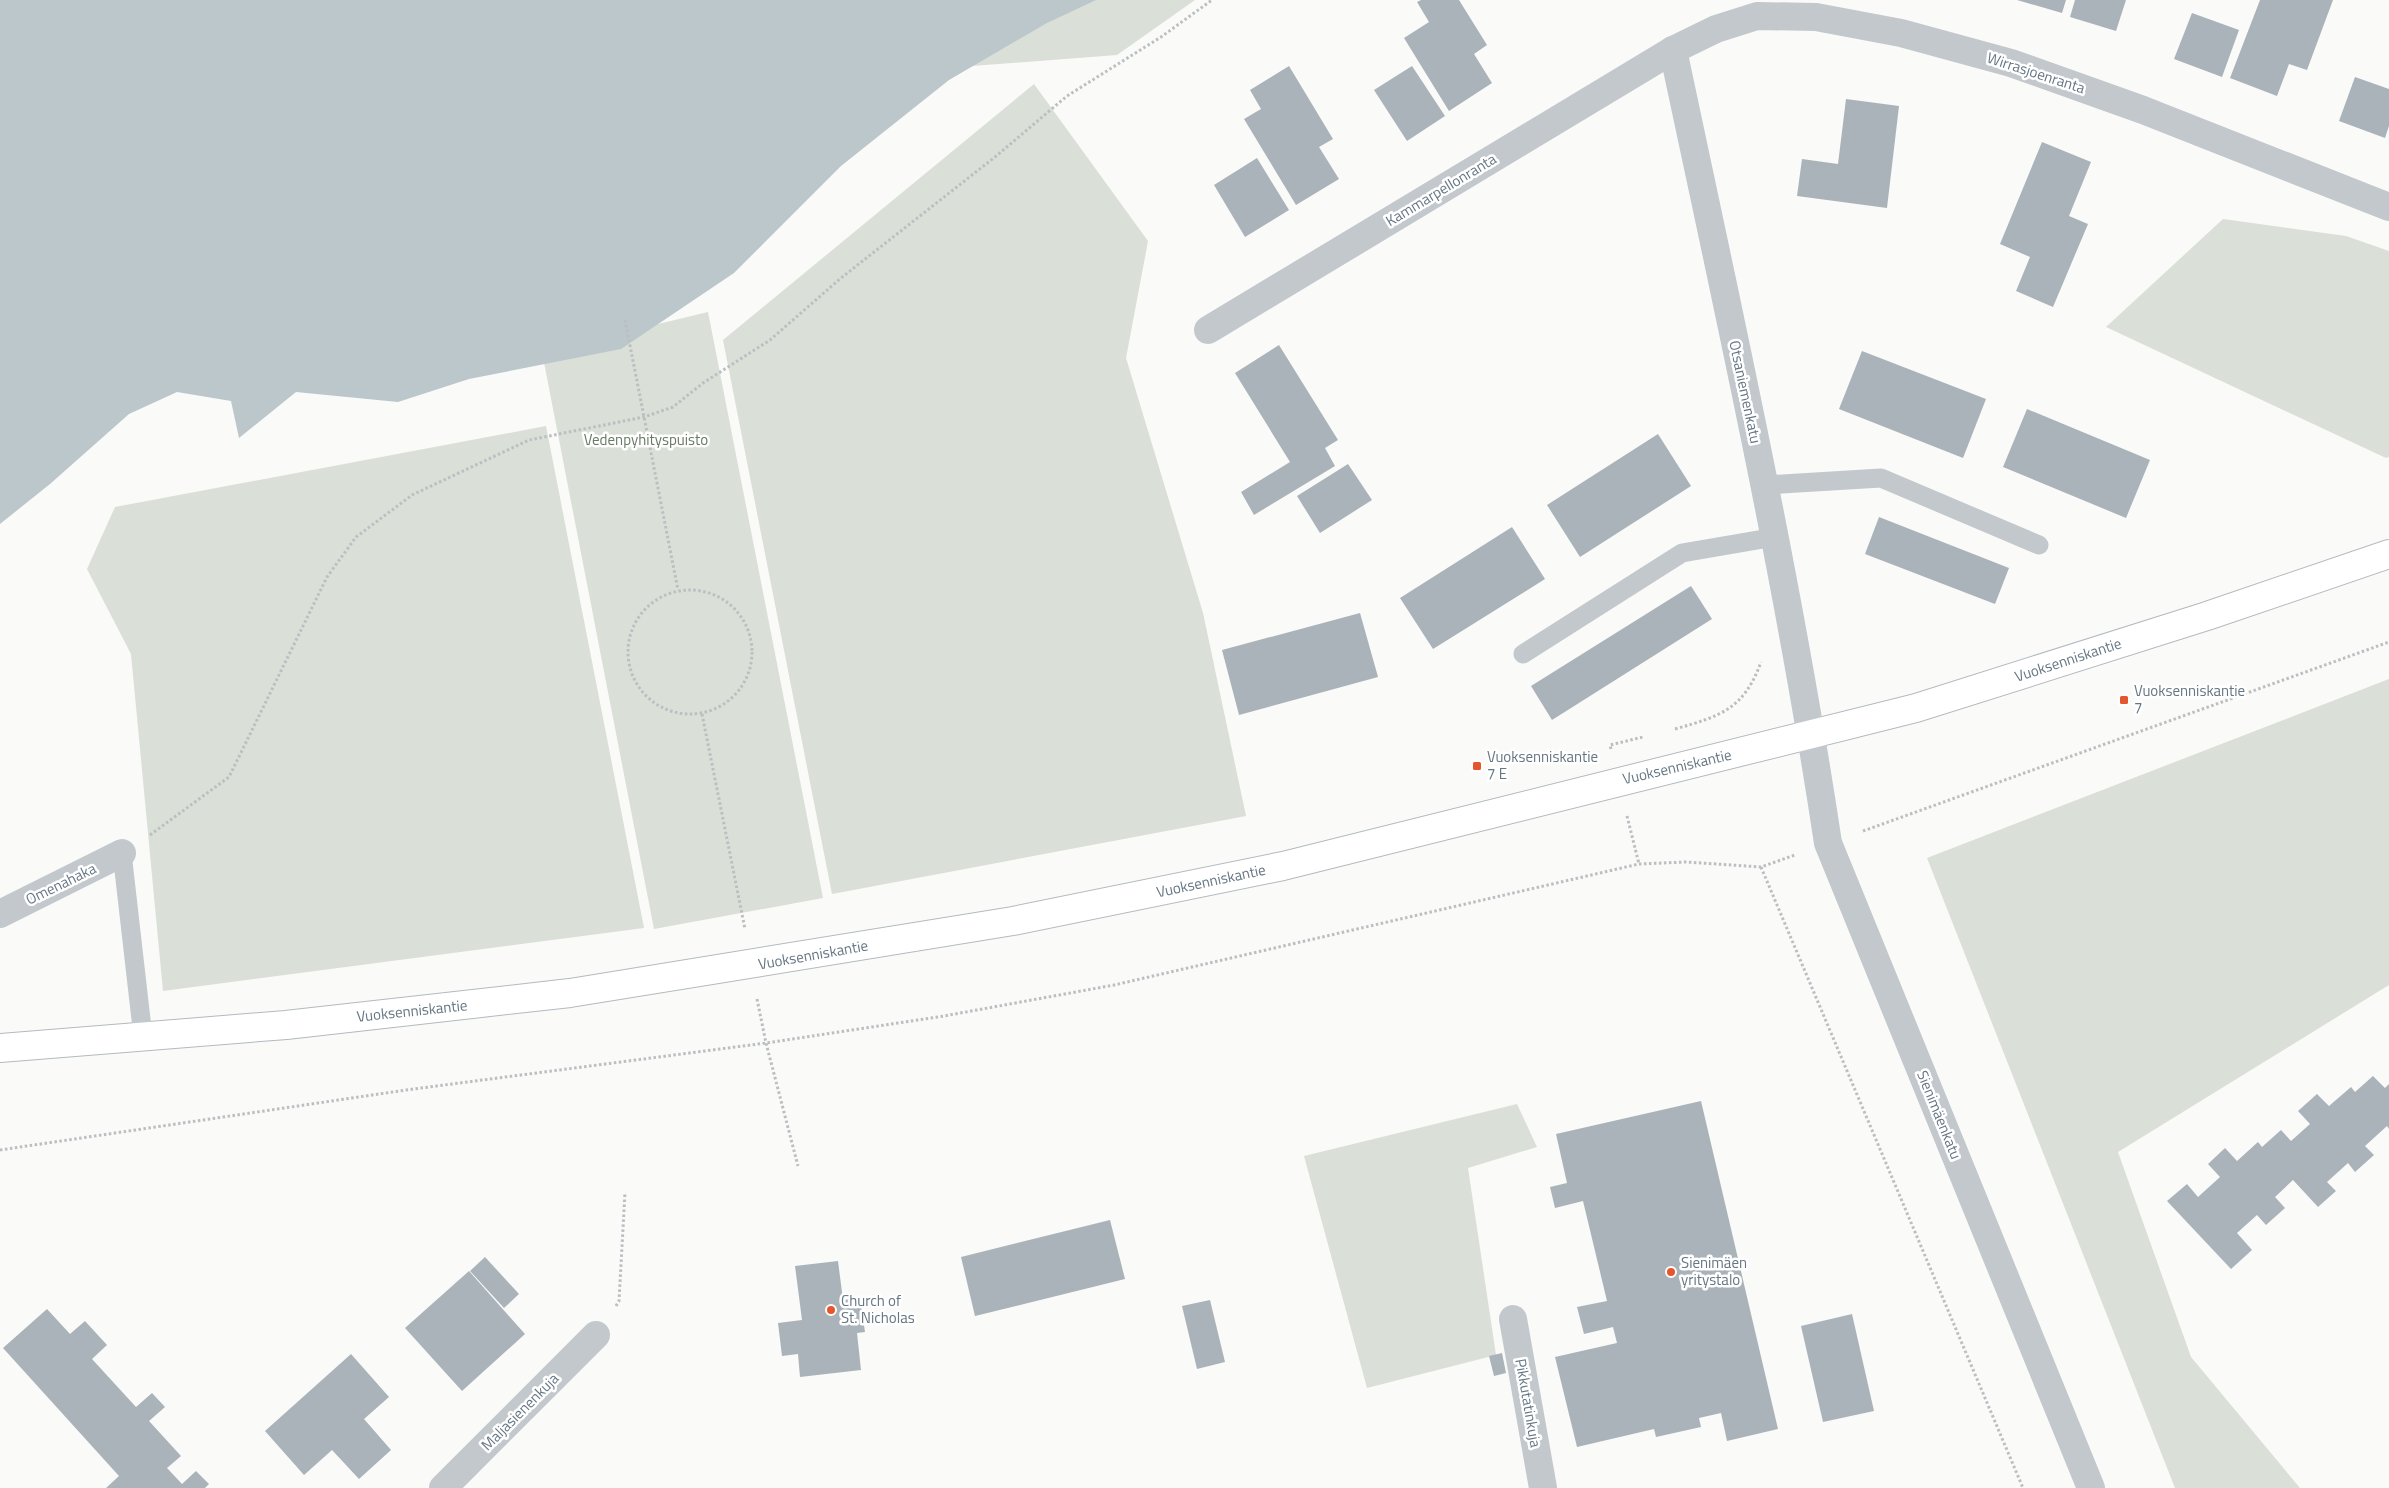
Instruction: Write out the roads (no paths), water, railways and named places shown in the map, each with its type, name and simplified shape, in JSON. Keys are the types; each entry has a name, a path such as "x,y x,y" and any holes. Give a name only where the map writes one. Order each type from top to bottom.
{"street":[{"name":"Wirrasjoenranta","path":"1672,50 1716,29 1757,16 1816,17 1902,33 2011,63 2126,104 2389,207"},
{"name":"Kammarpellonranta","path":"1208,330 1672,50"},
{"name":"Otsaniemenkatu","path":"1672,50 1765,485 1812,734"},
{"name":"Vuoksenniskantie","path":"0,1048 286,1025 570,993 1013,921 1283,866 1916,708 2207,616 2389,554"},
{"name":"Sienimäenkatu","path":"1812,734 1828,843 2091,1488"},
{"name":"Omenahaka","path":"0,914 122,853"},
{"name":"Pikkutatinkuja","path":"1513,1319 1543,1488"},
{"name":"Maljasienenkuja","path":"443,1488 596,1335"}],"lane":[{"path":"1765,485 1881,478 2039,545"},
{"path":"1523,654 1682,553 1775,537"},
{"path":"122,853 143,1037"}],"place":[{"name":"Vuoksenniskantie 7","path":"2124,700"},
{"name":"Vuoksenniskantie 7 E","path":"1477,766"},
{"name":"Sienimäen yritystalo","path":"1671,1272"},
{"name":"Church of St. Nicholas","path":"831,1310"}],"park label":[{"name":"Vedenpyhityspuisto","path":"646,440"}]}
